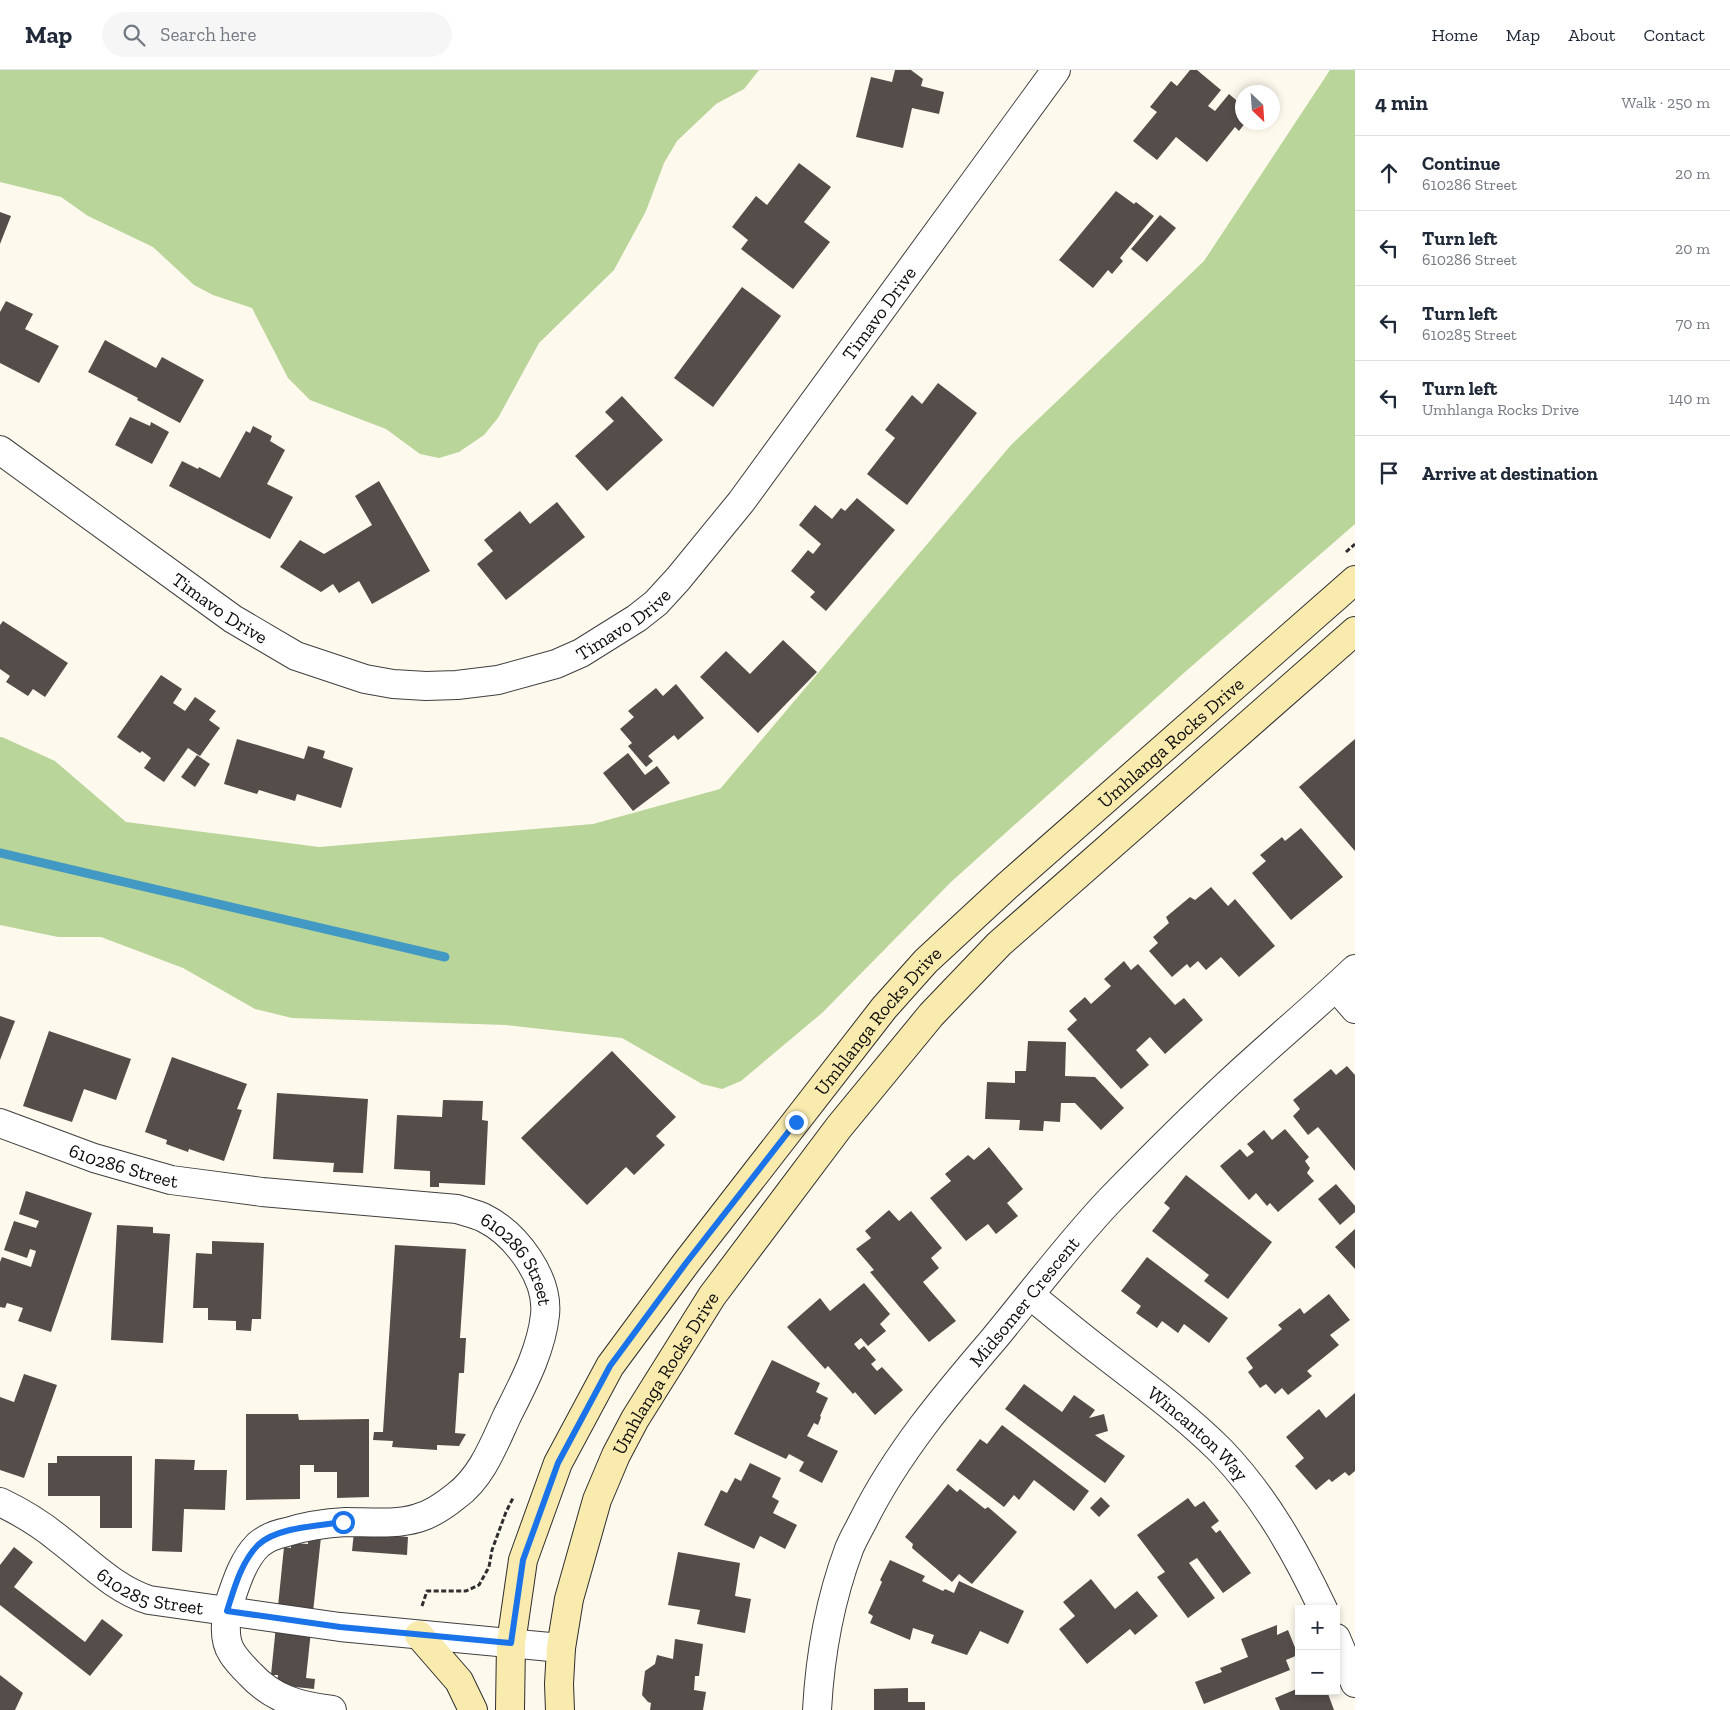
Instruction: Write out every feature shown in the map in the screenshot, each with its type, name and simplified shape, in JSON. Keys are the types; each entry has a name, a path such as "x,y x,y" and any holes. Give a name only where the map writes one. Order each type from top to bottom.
{"main road":[{"name":"Umhlanga Rocks Drive","path":"510,1710 511,1643 523,1560 558,1463 610,1366 686,1263 884,1008 926,961 1000,892 1355,580"},
{"name":"Umhlanga Rocks Drive","path":"560,1710 561,1648 569,1599 597,1500 616,1455 631,1426 712,1296 839,1126 931,1015 999,944 1355,631"},
{"path":"419,1635 459,1681 473,1710"}],"street":[{"name":"Timavo Drive","path":"0,450 233,619 296,656 365,679 393,684 426,686 457,685 498,680 556,664 581,653 637,618 656,603 700,553 741,502 1056,70"},
{"path":"1345,978 1355,1009"},
{"name":"Midsomer Crescent","path":"817,1710 824,1642 839,1582 850,1548 878,1490 902,1455 948,1392 1030,1295 1065,1250 1110,1201 1232,1080 1345,978"},
{"name":"610286 Street","path":"0,1123 94,1158 171,1180 262,1192 457,1209 483,1217 497,1226 525,1254 544,1294 545,1313 541,1336 531,1367 487,1459 472,1481 457,1496 418,1518 398,1521 343,1522 276,1534 259,1544 249,1557 237,1580 227,1611 226,1631 230,1651 261,1686 277,1696 300,1705 332,1710"},
{"name":"Wincanton Way","path":"1030,1295 1158,1395 1220,1450 1248,1482 1277,1521 1321,1605"},
{"name":"610285 Street","path":"0,1502 43,1527 106,1576 148,1600 340,1627 561,1648"},
{"path":"1340,1647 1355,1683"}],"green space":[{"path":"0,70 759,70 744,89 716,104 677,141 664,163 646,211 614,270 539,343 498,418 484,435 459,452 439,458 420,454 386,429 310,400 288,378 252,308 213,295 194,285 153,247 88,216 61,197 0,182"},
{"path":"1330,70 1355,70 1355,524 1185,672 951,882 822,1013 741,1081 722,1089 702,1084 622,1038 506,1025 292,1018 255,1009 183,968 101,937 58,937 0,925 0,737 55,761 126,822 319,847 593,824 720,789 1011,445 1204,261"}],"building":[{"path":"895,70 911,70 923,79 921,86 944,92 939,114 912,108 903,148 856,137 871,77 892,82"},
{"path":"1190,70 1197,70 1221,90 1208,106 1215,111 1229,94 1235,99 1235,127 1207,162 1176,137 1157,160 1133,141 1157,112 1150,107 1171,81 1177,86"},
{"path":"799,163 831,187 804,222 830,242 793,289 741,249 748,240 732,227 756,196 767,205"},
{"path":"1116,191 1134,204 1136,202 1154,216 1120,258 1123,261 1112,274 1108,270 1093,288 1059,260"},
{"path":"0,212 11,216 0,244"},
{"path":"1160,215 1176,228 1147,262 1131,249"},
{"path":"742,287 781,316 713,407 674,378"},
{"path":"6,301 33,314 25,329 59,346 39,383 0,363 0,312"},
{"path":"105,340 156,368 162,357 204,380 180,423 137,400 138,398 88,372"},
{"path":"938,383 977,413 907,505 867,474 895,438 885,430 912,395 922,404"},
{"path":"622,396 663,440 607,491 575,456 614,421 605,412"},
{"path":"130,417 150,426 151,422 169,432 152,464 115,445"},
{"path":"253,426 272,436 270,441 285,450 267,484 293,497 270,539 169,486 182,461 220,478 246,431 250,433"},
{"path":"379,481 430,571 372,604 359,581 339,593 333,584 321,592 280,567 300,540 324,554 372,525 355,496"},
{"path":"857,498 895,530 826,611 810,597 815,592 791,571 808,550 813,554 821,544 799,525 815,505 832,519 841,508 845,511"},
{"path":"557,502 585,537 506,600 477,564 493,551 484,540 520,511 530,524"},
{"path":"3,621 68,663 45,697 33,689 28,696 6,682 10,676 0,669 0,625"},
{"path":"783,640 817,672 758,733 700,677 726,651 750,674"},
{"path":"161,675 182,689 173,703 185,711 195,697 216,711 209,720 220,728 200,756 188,748 164,782 144,768 151,758 142,751 140,753 117,737"},
{"path":"676,684 704,718 678,740 674,735 648,756 653,761 646,767 628,746 632,743 620,729 634,717 628,711 656,688 663,696"},
{"path":"237,739 304,759 308,746 325,751 323,758 353,768 341,808 297,794 295,801 259,790 257,794 224,784"},
{"path":"1355,739 1355,851 1299,787"},
{"path":"628,753 645,775 657,766 670,783 633,811 603,773"},
{"path":"197,755 210,764 195,787 181,777"},
{"path":"1301,828 1343,877 1291,920 1252,873 1266,861 1260,855 1282,837 1285,841"},
{"path":"1211,887 1228,906 1235,899 1275,946 1239,977 1221,957 1206,970 1198,961 1190,968 1187,964 1172,977 1149,951 1158,943 1153,937 1169,923 1166,917 1190,897 1195,900"},
{"path":"1124,961 1131,970 1138,964 1175,1005 1184,998 1203,1020 1165,1054 1150,1037 1136,1050 1149,1065 1121,1089 1067,1029 1077,1020 1069,1011 1085,997 1091,1004 1111,986 1104,979"},
{"path":"0,1016 15,1021 0,1060"},
{"path":"49,1031 131,1059 116,1100 84,1089 72,1122 23,1106"},
{"path":"1028,1041 1066,1042 1065,1076 1095,1077 1124,1108 1101,1130 1075,1103 1061,1103 1060,1122 1044,1121 1043,1131 1019,1130 1020,1120 985,1119 987,1082 1015,1083 1015,1071 1026,1071"},
{"path":"612,1051 676,1117 656,1136 665,1145 634,1175 626,1167 587,1205 521,1138"},
{"path":"172,1057 247,1084 237,1109 242,1110 224,1161 189,1149 188,1152 166,1144 167,1140 145,1132"},
{"path":"1347,1066 1355,1075 1355,1171 1318,1127 1308,1135 1293,1116 1300,1109 1293,1100 1331,1069 1336,1075"},
{"path":"277,1093 368,1099 363,1173 333,1172 334,1163 273,1159"},
{"path":"443,1100 483,1101 482,1120 488,1121 485,1185 439,1183 439,1187 430,1187 430,1171 394,1169 397,1115 442,1117"},
{"path":"1285,1129 1309,1157 1305,1161 1310,1168 1307,1173 1314,1181 1278,1212 1270,1203 1267,1206 1256,1193 1249,1200 1220,1166 1240,1149 1247,1157 1254,1152 1247,1144 1264,1130 1272,1140"},
{"path":"989,1147 1023,1189 1007,1203 1018,1216 996,1234 988,1224 966,1241 930,1198 951,1181 945,1174 968,1155 974,1160"},
{"path":"1186,1175 1272,1242 1228,1299 1204,1281 1209,1275 1152,1231 1170,1208 1164,1203"},
{"path":"1336,1184 1355,1206 1355,1212 1340,1225 1318,1199"},
{"path":"26,1191 92,1213 51,1332 18,1321 23,1308 7,1303 5,1308 0,1307 0,1262 2,1257 31,1267 36,1251 30,1249 27,1258 4,1250 14,1221 36,1228 39,1221 19,1214"},
{"path":"889,1210 899,1221 911,1211 942,1248 931,1258 939,1268 923,1282 956,1321 929,1342 870,1272 874,1270 856,1249 871,1238 865,1231"},
{"path":"117,1225 153,1227 153,1233 170,1234 163,1343 111,1340"},
{"path":"1355,1229 1355,1269 1335,1247"},
{"path":"212,1241 264,1243 261,1319 252,1319 251,1331 236,1330 236,1321 208,1320 208,1308 193,1308 196,1253 212,1254"},
{"path":"395,1245 466,1249 460,1338 466,1338 464,1373 459,1373 455,1433 466,1434 459,1446 437,1445 437,1450 392,1447 393,1441 373,1440 374,1432 383,1432"},
{"path":"1147,1257 1228,1318 1209,1343 1184,1324 1178,1333 1162,1321 1157,1328 1136,1313 1141,1306 1121,1291"},
{"path":"864,1283 890,1314 880,1324 886,1331 868,1346 861,1338 854,1344 859,1350 864,1346 876,1360 871,1364 877,1371 882,1367 903,1390 875,1415 828,1366 825,1369 787,1327 820,1298 830,1311"},
{"path":"1329,1294 1350,1320 1330,1335 1339,1345 1307,1371 1312,1376 1288,1395 1282,1388 1275,1394 1266,1384 1260,1388 1248,1372 1253,1368 1246,1358 1282,1329 1278,1325 1300,1308 1304,1314"},
{"path":"772,1360 820,1383 816,1392 828,1398 818,1425 814,1423 807,1436 838,1451 822,1483 799,1471 804,1462 789,1454 786,1459 734,1434"},
{"path":"24,1374 57,1385 24,1478 0,1470 0,1397 14,1402"},
{"path":"1024,1384 1062,1412 1074,1395 1095,1410 1089,1418 1104,1414 1108,1431 1095,1435 1125,1456 1105,1483 1005,1409"},
{"path":"1355,1393 1355,1471 1349,1476 1345,1472 1332,1482 1329,1479 1316,1490 1295,1466 1304,1458 1286,1437 1319,1409 1326,1418"},
{"path":"246,1414 298,1414 299,1420 369,1419 369,1497 337,1498 337,1472 314,1472 314,1465 300,1465 300,1499 246,1500"},
{"path":"1002,1425 1089,1491 1074,1511 1034,1480 1019,1500 1014,1495 1004,1507 956,1470 980,1439 987,1444"},
{"path":"57,1456 132,1456 132,1528 100,1528 100,1496 48,1496 48,1463 57,1463"},
{"path":"155,1459 195,1460 194,1470 227,1470 225,1510 184,1509 182,1552 152,1551"},
{"path":"750,1463 781,1478 772,1497 779,1501 773,1513 797,1525 785,1549 760,1536 754,1549 704,1525 721,1490 727,1493 735,1478 741,1481"},
{"path":"948,1484 957,1492 960,1489 985,1509 988,1507 1017,1532 972,1584 959,1574 952,1582 912,1548 913,1544 905,1537"},
{"path":"1101,1497 1110,1506 1099,1517 1090,1508"},
{"path":"1188,1498 1195,1507 1204,1501 1219,1521 1211,1527 1216,1533 1220,1530 1251,1573 1223,1593 1197,1558 1189,1563 1215,1598 1188,1618 1157,1577 1165,1572 1137,1535"},
{"path":"354,1532 408,1537 407,1555 352,1551"},
{"path":"308,1536 321,1537 306,1678 315,1679 314,1689 277,1685 278,1675 271,1675 284,1547 291,1548 291,1543 308,1544"},
{"path":"14,1547 33,1562 14,1587 85,1642 102,1619 123,1635 90,1676 0,1605 0,1565"},
{"path":"678,1552 740,1563 735,1596 751,1599 745,1633 697,1624 700,1610 668,1605"},
{"path":"890,1560 925,1576 922,1581 943,1591 945,1589 954,1593 959,1581 1024,1611 1008,1644 980,1631 967,1655 931,1643 934,1635 913,1628 910,1640 870,1623 873,1616 868,1613 882,1582 880,1580"},
{"path":"1091,1579 1115,1609 1137,1591 1158,1616 1135,1635 1130,1629 1087,1664 1059,1629 1075,1616 1063,1602"},
{"path":"1277,1625 1277,1635 1288,1630 1295,1648 1295,1656 1286,1660 1290,1670 1204,1704 1195,1682 1222,1672 1220,1668 1248,1657 1241,1639"},
{"path":"675,1639 703,1644 699,1676 695,1676 694,1690 706,1692 703,1710 650,1710 651,1703 642,1695 645,1671 655,1664 657,1655 673,1659"},
{"path":"0,1675 23,1693 15,1710 0,1710"},
{"path":"908,1688 908,1702 925,1702 925,1710 874,1710 874,1689"},
{"path":"1295,1690 1295,1695 1328,1695 1334,1710 1280,1710 1275,1698"}],"waterway":[{"path":"0,853 445,957"}],"route":[{"path":"343,1522 295,1529 276,1534 259,1544 249,1557 237,1580 227,1611 340,1627 511,1643 523,1560 558,1463 610,1366 686,1263 796,1122"}]}
